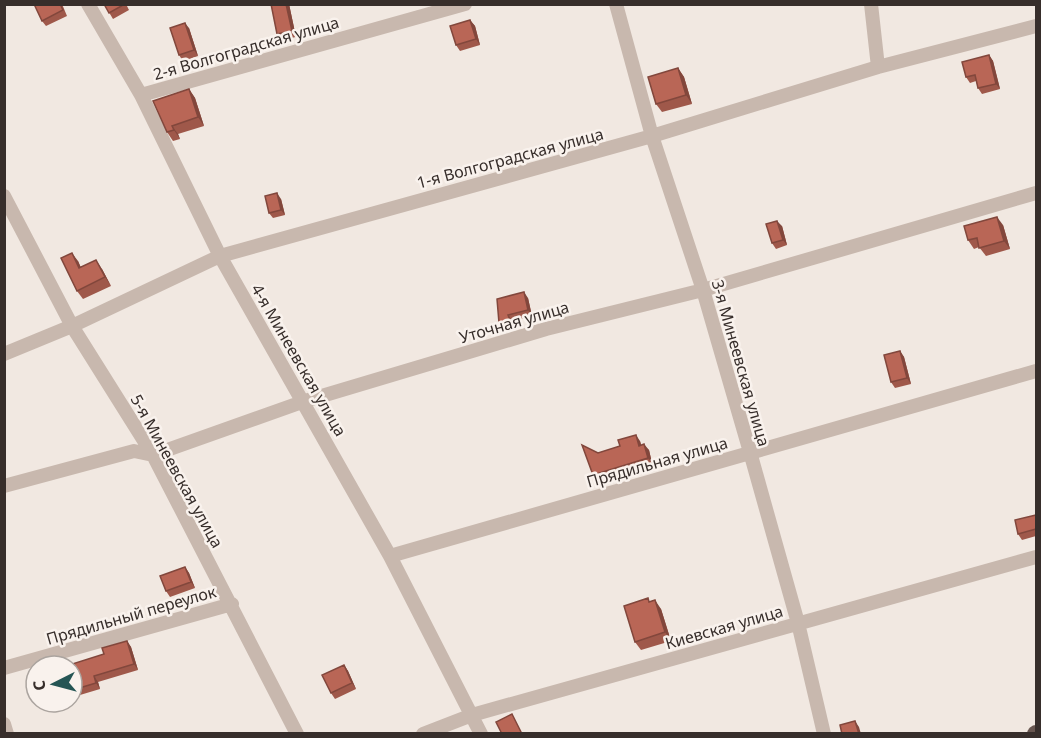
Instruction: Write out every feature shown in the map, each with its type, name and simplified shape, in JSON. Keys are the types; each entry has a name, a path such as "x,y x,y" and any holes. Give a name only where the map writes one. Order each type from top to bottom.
{"street":[{"name":"4-я Минеевская улица","path":"88,4 141,95 220,256 305,401 390,556 481,734"},
{"name":"2-я Волгоградская улица","path":"141,95 465,4"},
{"name":"3-я Минеевская улица","path":"616,4 652,136 703,290 750,452 798,623 824,734"},
{"path":"871,4 878,67"},
{"name":"1-я Волгоградская улица","path":"4,354 72,326 220,256 652,136 878,67 1036,26"},
{"name":"Уточная улица","path":"4,486 134,451 153,455 305,401 546,329 703,290 1036,193"},
{"name":"5-я Минеевская улица","path":"4,196 72,326 153,455 232,604 297,734"},
{"name":"Прядильная улица","path":"390,556 1036,371"},
{"name":"Киевская улица","path":"423,734 472,715 1036,557"},
{"name":"Прядильный переулок","path":"4,668 232,604"},
{"path":"4,724 7,734"}],"building":[{"path":"34,4 60,4 63,10 42,21"},
{"path":"104,4 125,4 109,13"},
{"path":"271,4 286,4 292,31 277,34"},
{"path":"470,20 476,39 456,45 450,26"},
{"path":"185,23 194,50 179,55 170,28"},
{"path":"989,55 996,84 978,88 975,75 966,77 962,62"},
{"path":"678,68 686,95 656,104 648,77"},
{"path":"189,89 198,117 172,126 174,130 167,132 153,101"},
{"path":"277,193 281,210 269,213 265,196"},
{"path":"997,217 1004,241 979,248 977,238 968,240 964,226"},
{"path":"777,221 783,240 772,243 766,224"},
{"path":"72,253 79,268 96,260 105,277 77,291 61,258"},
{"path":"524,292 528,310 508,315 510,320 499,323 497,299"},
{"path":"900,351 907,378 891,382 884,355"},
{"path":"636,435 639,446 644,444 648,458 593,475 582,445 598,453 620,446 618,440"},
{"path":"1036,515 1036,529 1018,534 1015,520"},
{"path":"185,567 191,582 166,591 160,576"},
{"path":"648,598 649,602 655,600 665,632 635,642 624,606"},
{"path":"127,641 134,664 94,676 96,683 84,687 84,660 104,654 102,648"},
{"path":"344,665 352,683 331,693 322,675"},
{"path":"512,714 522,734 502,734 496,722"},
{"path":"855,721 859,734 842,734 840,725"}]}
